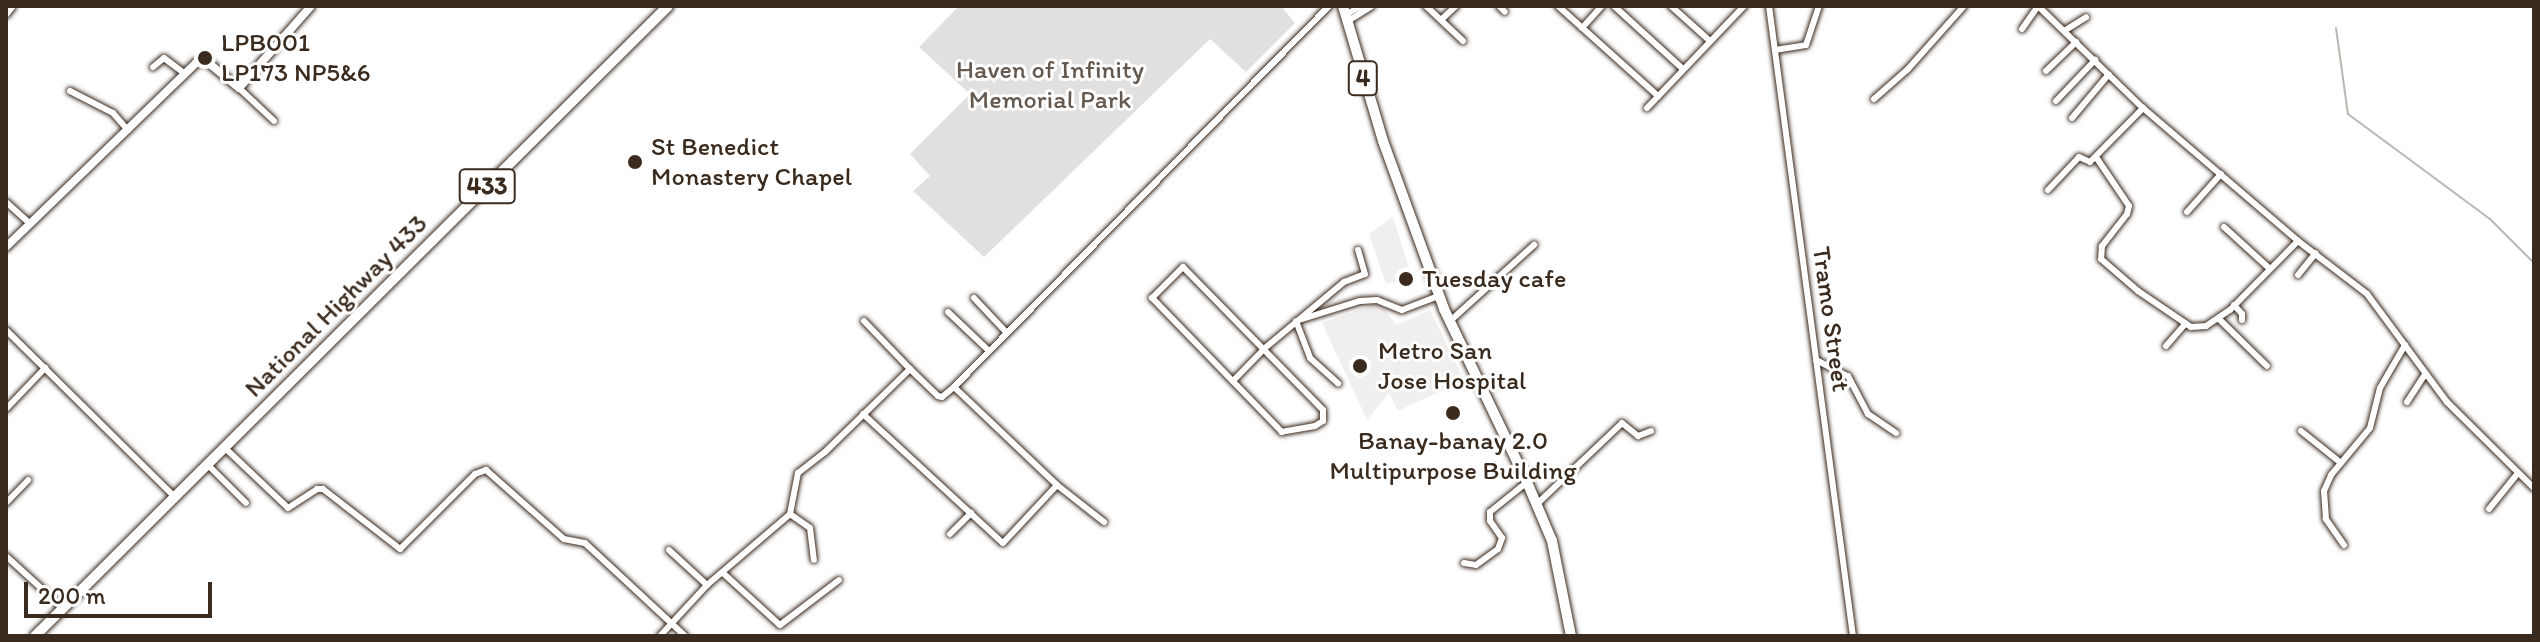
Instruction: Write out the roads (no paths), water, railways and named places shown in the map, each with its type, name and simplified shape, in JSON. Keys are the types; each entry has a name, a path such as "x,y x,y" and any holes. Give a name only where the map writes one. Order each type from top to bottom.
{"main road":[{"name":"National Highway 433","path":"35,636 668,6"},
{"name":"4","path":"1345,14 1383,141 1449,322 1527,482 1558,559 1571,636"}],"street":[{"path":"6,15 13,6"},
{"path":"239,88 311,6"},
{"path":"864,321 942,397 1329,6"},
{"path":"1345,14 1361,6"},
{"path":"1345,14 1372,6"},
{"path":"1426,6 1463,41"},
{"path":"1442,19 1456,6"},
{"path":"1499,6 1505,12"},
{"path":"1558,6 1658,96"},
{"path":"1582,28 1602,6"},
{"path":"1614,6 1683,69"},
{"path":"1671,6 1710,41"},
{"path":"1679,13 1686,6"},
{"path":"1647,108 1744,6"},
{"path":"1775,50 1806,45 1819,6"},
{"path":"1874,99 1908,69 1964,6"},
{"path":"2022,29 2038,6 2143,108 2298,241 2367,294 2447,402 2534,488"},
{"name":"Tramo Street","path":"1769,7 1853,636"},
{"path":"2064,31 2086,17"},
{"path":"2046,71 2076,42"},
{"path":"153,67 164,58 185,74"},
{"path":"6,247 196,63 205,60 274,121"},
{"path":"2056,101 2095,60"},
{"path":"2072,118 2109,74"},
{"path":"70,91 113,113 128,130"},
{"path":"2048,190 2079,157 2089,163 2096,157 2143,108"},
{"path":"2096,157 2129,206 2127,214 2102,246 2101,259 2138,291 2186,323 2202,328 2219,319 2298,241"},
{"path":"2187,212 2221,174"},
{"path":"6,202 29,223"},
{"path":"2224,227 2270,269"},
{"path":"1449,322 1534,245"},
{"path":"1233,381 1265,348 1344,282 1365,274 1358,250"},
{"path":"2298,275 2316,253"},
{"path":"1183,267 1323,410 1323,421 1285,433 1233,381 1152,298 1183,267"},
{"path":"1296,321 1360,301 1377,300 1402,310 1439,296"},
{"path":"974,298 1006,332"},
{"path":"2234,305 2242,314 2242,320"},
{"path":"948,312 988,350"},
{"path":"2219,319 2267,366"},
{"path":"1296,321 1310,358 1338,383"},
{"path":"2166,346 2186,323"},
{"path":"6,330 175,497"},
{"path":"2344,545 2323,508 2326,485 2370,428 2380,388 2405,345"},
{"path":"1816,360 1848,376 1868,414 1896,433"},
{"path":"6,409 45,368"},
{"path":"660,636 707,585 790,514 798,473 825,452 910,369"},
{"path":"2407,402 2425,374"},
{"path":"954,387 1057,485 1104,522"},
{"path":"863,414 1003,543 1057,485"},
{"path":"1537,504 1622,423 1638,436 1651,431"},
{"path":"2301,431 2341,463"},
{"path":"224,447 288,508 317,489 323,489 400,549 475,474 486,470 564,539 585,543 685,636"},
{"path":"207,464 246,503"},
{"path":"2489,509 2518,473"},
{"path":"6,503 28,480"},
{"path":"1464,563 1476,565 1498,549 1502,538 1490,521 1490,512 1527,482"},
{"path":"950,534 971,513"},
{"path":"790,514 810,528 814,560"},
{"path":"669,550 707,585"},
{"path":"6,556 63,608"},
{"path":"723,573 780,625 839,580"}],"waterway":[{"path":"2336,28 2348,114 2490,219 2534,263"}],"place":[{"name":"LPB001 LP173 NP5&6","path":"205,58"},
{"name":"St Benedict Monastery Chapel","path":"635,162"},
{"name":"Tuesday cafe","path":"1406,279"},
{"name":"Metro San Jose Hospital","path":"1360,366"},
{"name":"Banay-banay 2.0 Multipurpose Building","path":"1453,413"}],"park label":[{"name":"Haven of Infinity Memorial Park","path":"1050,85"}]}
